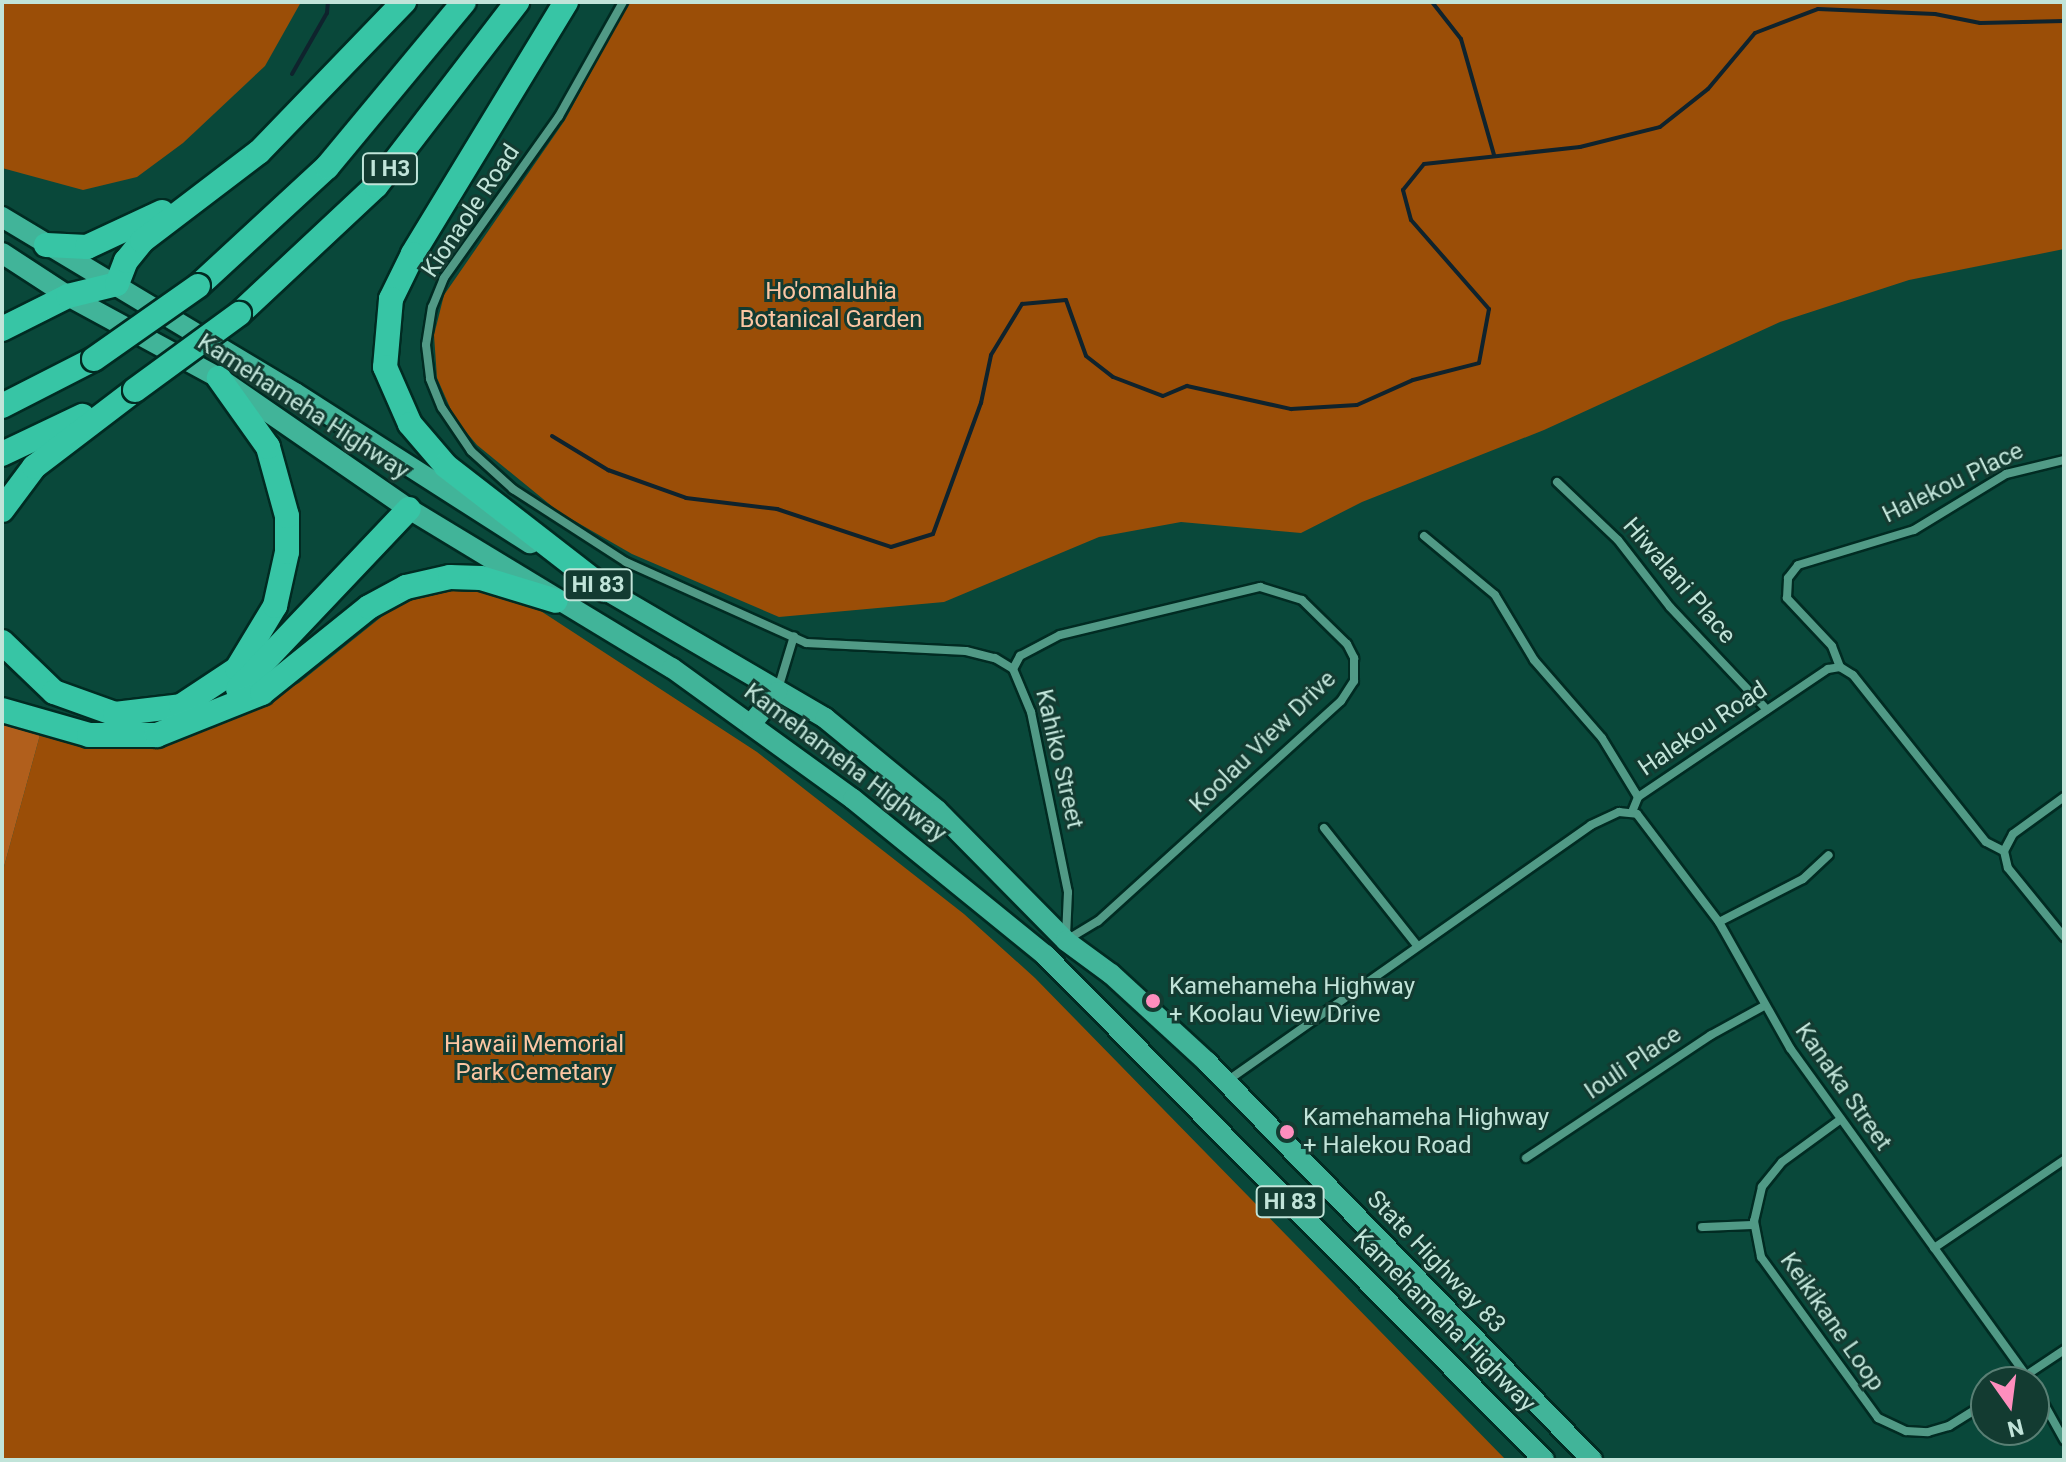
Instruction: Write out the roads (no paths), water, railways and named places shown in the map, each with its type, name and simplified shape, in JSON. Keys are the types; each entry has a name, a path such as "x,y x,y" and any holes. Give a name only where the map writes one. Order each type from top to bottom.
{"highway":[{"path":"2,329 68,296 117,284 126,261 142,241 259,152 404,2"},
{"name":"I H3","path":"2,406 94,359 198,286 327,167 464,2"},
{"name":"I H3","path":"2,454 135,390 239,314 376,186 517,2"},
{"path":"566,2 413,254 391,299 385,367 410,424 446,466 606,590"},
{"path":"46,245 77,249 97,244 259,152"},
{"path":"2,642 54,692 115,714 148,714 181,706 237,669 275,606 284,571 287,516 268,447 219,378"},
{"path":"2,510 34,467 135,390"},
{"path":"224,709 226,698 409,509"},
{"path":"2,710 81,733 123,738 175,731 262,693 369,607 420,582 481,578 556,601"}],"main road":[{"name":"Kamehameha Highway","path":"2,217 117,284 606,590 825,718 902,780 1066,941"},
{"name":"Kamehameha Highway","path":"2,253 68,296 219,378 409,509 556,601 672,668 752,723 1045,955 1544,1460"},
{"path":"409,509 420,475"},
{"path":"752,723 777,692"},
{"path":"1045,955 1066,941"},
{"name":"State Highway 83","path":"1066,941 1111,974 1225,1082 1592,1460"},
{"path":"1197,1108 1225,1082"},
{"path":"1383,1296 1408,1271"}],"street":[{"name":"Kionaole Road","path":"623,2 551,128 444,278 432,307 426,345 430,379 442,408 471,451 559,522 626,562 794,636"},
{"name":"Halekou Place","path":"1840,667 1832,646 1787,598 1788,578 1798,565 1914,530 2006,474 2064,460"},
{"name":"Hiwalani Place","path":"1557,482 1618,540 1670,607 1767,710"},
{"path":"1424,536 1495,595 1534,660 1602,738 1638,797"},
{"name":"Koolau View Drive","path":"1013,669 1020,656 1060,635 1260,587 1302,600 1342,638 1354,658 1354,681 1341,701 1098,921 1066,941"},
{"name":"Kahiko Street","path":"794,636 831,647 966,651 995,658 1013,669 1031,712 1068,892 1066,941"},
{"path":"777,692 794,636"},
{"path":"1840,667 1853,675 1986,842 2004,851"},
{"name":"Halekou Road","path":"1225,1082 1416,944 1591,825 1619,812 1632,812 1638,797 1828,669 1840,667"},
{"path":"2064,797 2013,834 2004,851 2008,868 2064,937"},
{"name":"Kanaka Street","path":"1632,812 1646,820 1719,922 1764,1006 1841,1119 2019,1366"},
{"path":"1324,828 1416,944"},
{"path":"1719,922 1803,879 1829,855"},
{"name":"Iouli Place","path":"1526,1158 1711,1035 1764,1006"},
{"path":"1702,1227 1754,1225 1758,1197 1774,1170 1841,1119"},
{"path":"1934,1248 2064,1160"},
{"name":"Keikikane Loop","path":"1754,1225 1767,1267 1878,1418 1906,1431 1928,1432 1949,1426 1970,1413"},
{"path":"2046,1366 2064,1350"},
{"name":"Kanaka Street","path":"2050,1416 2064,1440"}],"waterway":[{"path":"292,74 327,13 328,2"},
{"path":"1432,2 1461,39 1494,155"},
{"path":"552,436 608,470 686,498 777,509 891,547 933,534 981,403 991,355 1022,304 1066,300 1086,356 1113,377 1163,396 1187,386 1291,409 1357,405 1413,380 1479,363 1489,309 1411,220 1403,190 1424,164 1580,147 1660,127 1708,89 1755,33 1818,9 1935,14 1980,23 2064,21"}],"place":[{"name":"Kamehameha Highway + Koolau View Drive","path":"1153,1001"},
{"name":"Kamehameha Highway + Halekou Road","path":"1287,1132"}],"park label":[{"name":"Ho'omaluhia Botanical Garden","path":"831,306"},
{"name":"Hawaii Memorial Park Cemetary","path":"534,1059"}]}
